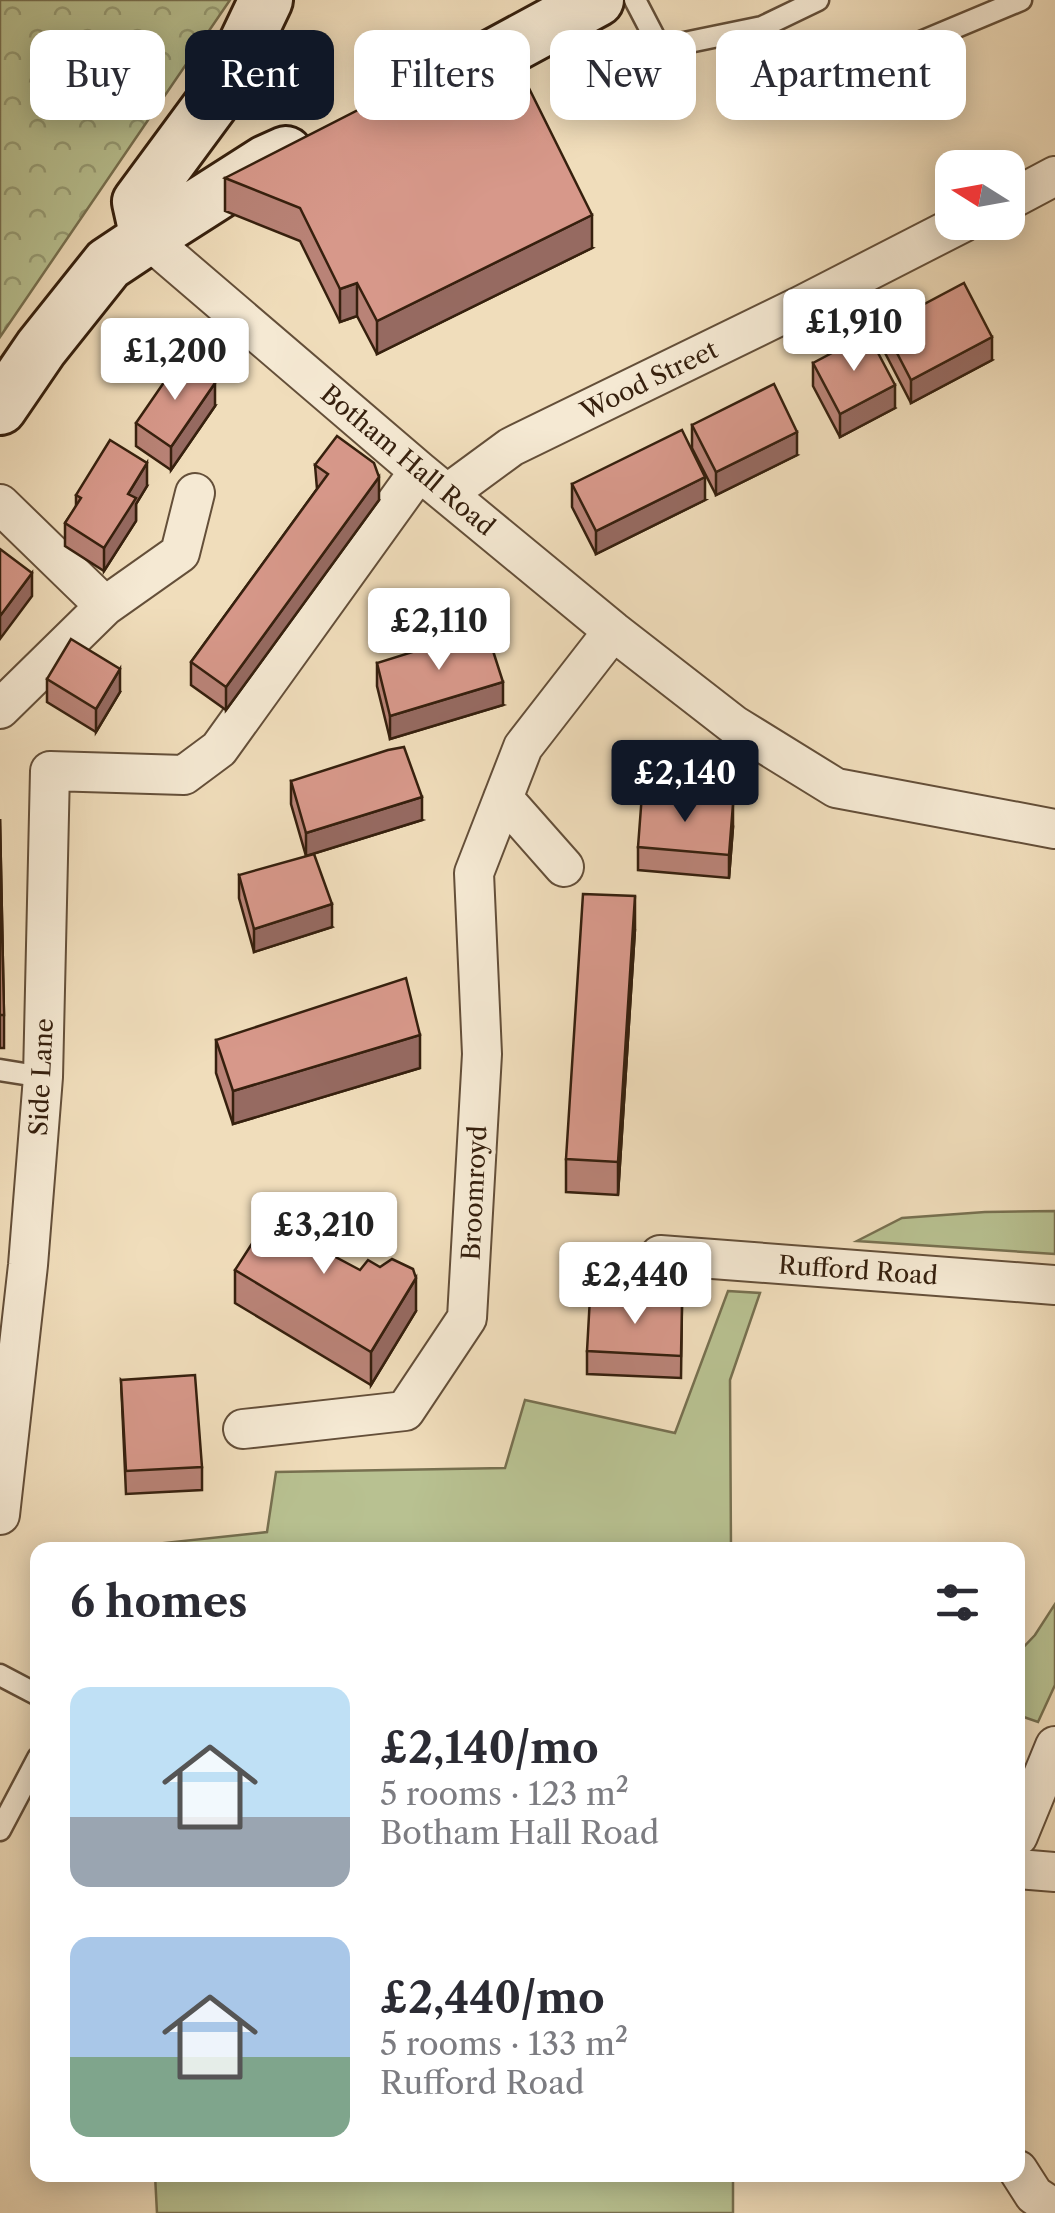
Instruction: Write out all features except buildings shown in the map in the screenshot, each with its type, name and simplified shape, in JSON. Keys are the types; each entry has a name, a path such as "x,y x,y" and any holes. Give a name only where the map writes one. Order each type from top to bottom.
{"street":[{"path":"127,251 139,202 226,84 266,0"},
{"path":"530,31 574,5"},
{"path":"0,408 41,348 127,251 266,162 334,132"},
{"path":"1025,191 1055,176"},
{"name":"Wood Street","path":"184,775 220,749 433,482 802,306 935,237"},
{"name":"Botham Hall Road","path":"127,251 433,482 613,632 734,725 836,788 1055,829"},
{"path":"0,709 105,606 180,553 195,493"},
{"path":"0,504 105,606"},
{"name":"Broomroyd","path":"243,1428 405,1412 466,1318 482,1054 474,873 522,747 613,632"},
{"name":"Side Lane","path":"0,1515 28,1266 42,1078 50,771 184,775"},
{"path":"503,798 564,866"},
{"name":"Rufford Road","path":"660,1255 1055,1285"},
{"path":"1025,1819 1055,1746"},
{"path":"1025,1870 1055,1872"},
{"path":"1025,2181 1034,2195 1055,2209"}],"lane":[{"path":"636,0 660,48 762,27 818,0"},
{"path":"949,30 1021,0"},
{"path":"0,1070 42,1078"},
{"path":"0,1675 30,1691"},
{"path":"0,1830 30,1773"}],"green space":[{"path":"0,0 230,0 210,30 185,30 185,66 165,95 165,30 30,30 30,120 148,120 0,337"},
{"path":"1055,1211 1055,1254 857,1241 902,1218"},
{"path":"728,1291 760,1293 730,1380 731,1542 173,1542 267,1532 276,1472 505,1468 525,1400 675,1433"},
{"path":"1055,1604 1055,1685 1038,1722 1025,1717 1025,1646"},
{"path":"155,2182 733,2182 733,2213 157,2213"}]}
